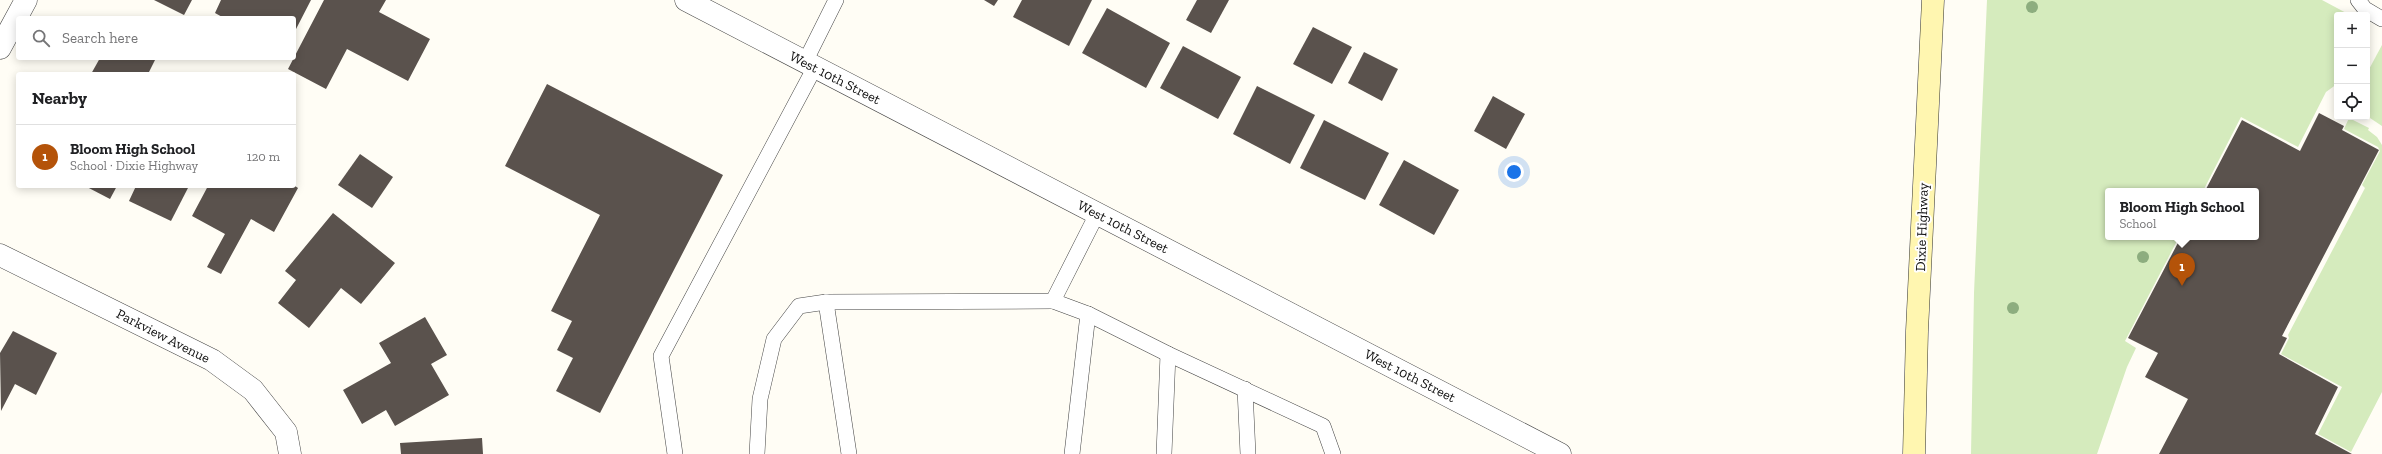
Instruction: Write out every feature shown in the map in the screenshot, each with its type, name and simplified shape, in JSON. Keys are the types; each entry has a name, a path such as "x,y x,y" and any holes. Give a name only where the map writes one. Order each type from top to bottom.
{"main road":[{"name":"Dixie Highway","path":"1914,454 1917,331 1933,0"}],"street":[{"path":"17,16 26,0"},
{"name":"West 10th Street","path":"686,0 1559,454"},
{"path":"0,48 16,18"},
{"name":"Parkview Avenue","path":"0,255 212,360 253,390 286,432 290,454"}],"lane":[{"path":"675,454 661,356 810,65 836,0"},
{"path":"2358,0 2365,9 2382,19"},
{"path":"1053,301 1097,214"},
{"path":"757,454 760,400 774,339 799,306 826,302 1053,301 1088,314 1168,354 1324,426 1333,454"},
{"path":"826,302 849,454"},
{"path":"1072,454 1088,314"},
{"path":"1164,454 1168,354"},
{"path":"1245,389 1248,454"}],"green space":[{"path":"1987,0 2322,0 2344,12 2334,12 2334,86 2326,92 2298,147 2241,117 2205,188 2105,188 2105,240 2177,240 2125,341 2136,348 2127,367 2097,454 1971,454 1974,293"},
{"path":"2382,45 2382,126 2370,118 2370,67"},
{"path":"2348,120 2353,120 2369,128 2368,130 2377,137 2382,145 2382,392 2351,452 2318,434 2342,387 2281,354 2289,338 2288,335 2365,188 2362,185 2380,151 2378,147 2344,129"}],"building":[{"path":"154,0 192,0 184,15"},
{"path":"221,0 311,0 296,29 296,16 220,16 215,13"},
{"path":"324,0 386,0 379,12 430,39 408,81 347,49 326,89 288,69 293,60 296,60 296,54"},
{"path":"984,0 998,0 994,6"},
{"path":"1022,0 1092,0 1069,46 1013,17"},
{"path":"1197,0 1229,0 1211,33 1186,20"},
{"path":"1107,8 1170,43 1146,88 1082,53"},
{"path":"1313,27 1352,47 1332,84 1293,64"},
{"path":"1183,46 1241,77 1218,119 1160,88"},
{"path":"1364,52 1398,69 1382,101 1348,83"},
{"path":"99,60 155,60 149,72 92,72"},
{"path":"547,84 723,175 600,413 556,391 573,358 557,350 572,321 551,311 600,215 505,166"},
{"path":"1257,86 1315,115 1290,164 1233,134"},
{"path":"1493,96 1525,114 1506,149 1474,131"},
{"path":"2319,113 2344,126 2342,130 2379,150 2282,336 2287,338 2279,354 2338,387 2315,434 2352,454 2159,454 2188,399 2145,377 2158,353 2128,338 2179,240 2259,240 2259,188 2207,188 2242,120 2300,151"},
{"path":"1324,120 1389,153 1365,200 1300,168"},
{"path":"360,154 393,177 372,208 338,185"},
{"path":"1404,160 1459,190 1434,235 1379,205"},
{"path":"296,187 298,188 274,232 251,219 221,274 207,267 225,234 192,216 207,188 296,188"},
{"path":"89,188 116,188 110,199"},
{"path":"135,188 188,188 171,221 129,201"},
{"path":"333,213 395,263 361,304 341,288 309,328 278,303 296,280 285,271"},
{"path":"425,317 447,355 431,364 449,395 395,426 386,410 362,424 343,390 391,363 379,343"},
{"path":"13,331 57,353 36,395 15,384 1,411 0,353"},
{"path":"482,438 483,454 401,454 400,443"}],"place":[{"name":"Bloom High School","path":"2182,286"}]}
